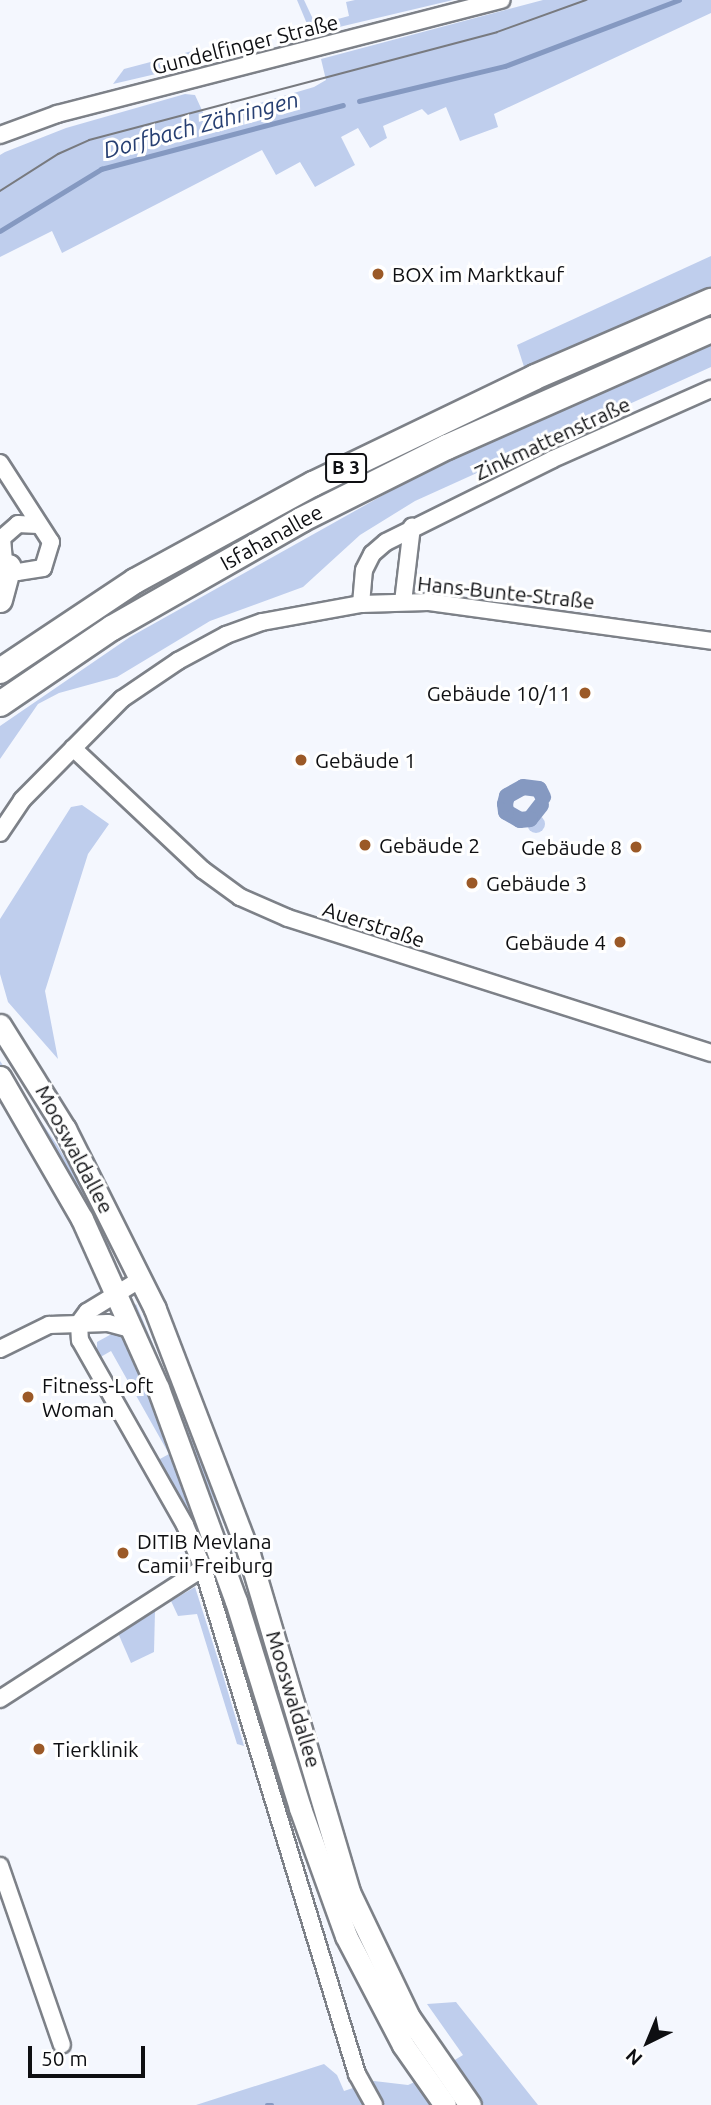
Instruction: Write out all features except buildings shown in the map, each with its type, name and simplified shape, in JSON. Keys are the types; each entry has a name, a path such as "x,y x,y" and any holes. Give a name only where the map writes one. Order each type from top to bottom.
{"highway":[{"name":"Isfahanallee","path":"0,671 135,581 277,502 535,377 711,301"},
{"name":"Isfahanallee","path":"0,704 112,628 301,520 447,447 711,330"},
{"path":"0,600 9,567"}],"main road":[{"name":"Mooswaldallee","path":"0,1025 65,1129 141,1279 249,1554 349,1892 409,2017 470,2105"},
{"name":"Mooswaldallee","path":"0,1077 82,1219 134,1329 208,1520 300,1808 346,1936 403,2045 445,2105"}],"street":[{"name":"Gundelfinger Straße","path":"0,135 57,114 500,0"},
{"name":"Zinkmattenstraße","path":"360,604 364,570 372,554 412,527 711,389"},
{"path":"0,463 51,542 49,560 26,574 9,567 0,546 6,531 18,524 38,525"},
{"path":"0,516 6,531"},
{"path":"403,602 412,527"},
{"name":"Hans-Bunte-Straße","path":"0,833 22,800 122,699 226,635 309,611 360,604 403,602 508,610 711,641"},
{"name":"Auerstraße","path":"73,748 203,870 240,897 301,922 711,1053"},
{"path":"79,1323 117,1290 141,1279"},
{"path":"79,1323 80,1340 185,1525 203,1568 357,2074 372,2101"},
{"path":"0,1349 50,1325 108,1323 134,1329"},
{"path":"0,1699 203,1568"},
{"path":"0,1866 62,2045"}],"shaded area":[{"path":"297,0 304,0 320,34 310,31"},
{"path":"453,0 335,28 334,20 349,16 346,2"},
{"path":"543,0 711,0 711,13 494,114 498,127 460,141 446,107 428,115 422,109 383,126 387,138 370,148 358,128 341,137 355,165 315,187 300,162 276,175 262,150 62,253 52,231 0,257 0,155 5,152 66,128 185,94 195,95 206,119 314,87 326,80 321,59"},
{"path":"196,50 203,63 113,84 124,69"},
{"path":"711,256 711,291 526,373 517,345"},
{"path":"711,344 711,367 415,501 360,535 303,587 210,621 117,677 59,693 38,704 0,759 0,726 130,637 428,470"},
{"path":"82,805 109,824 88,854 45,991 58,1059 8,1002 0,974 0,919 71,807"},
{"path":"536,815 542,818 545,824 542,830 536,833 530,830 527,824 530,818"},
{"path":"0,1061 57,1145 117,1246 107,1251 0,1069"},
{"path":"136,1304 236,1541 290,1724 232,1543 132,1309"},
{"path":"117,1331 126,1335 200,1523 267,1731 262,1732 208,1558 158,1460 169,1454 111,1351 97,1359 97,1342"},
{"path":"195,1587 244,1746 237,1744 197,1614 178,1616 171,1601"},
{"path":"155,1611 154,1652 131,1663 118,1633"},
{"path":"456,2002 538,2105 484,2105 479,2099 453,2061 463,2055 427,2004"},
{"path":"324,2064 337,2075 344,2091 374,2081 408,2085 419,2080 438,2105 196,2105"}],"waterway":[{"name":"Dorfbach Zähringen","path":"359,101 505,66 679,0"},
{"name":"Dorfbach Zähringen","path":"0,231 101,169 343,105"},
{"path":"541,805 530,819 520,820 506,812 505,804 507,796 523,787 539,789 543,797"},
{"path":"267,2105 272,2105"}],"tram line":[{"path":"0,191 58,154 89,140 497,32 586,0"}],"place":[{"name":"BOX im Marktkauf","path":"378,274"},
{"name":"Gebäude 10/11","path":"585,693"},
{"name":"Gebäude 1","path":"301,760"},
{"name":"Gebäude 2","path":"365,845"},
{"name":"Gebäude 8","path":"636,847"},
{"name":"Gebäude 3","path":"472,883"},
{"name":"Gebäude 4","path":"620,942"},
{"name":"Fitness-Loft Woman","path":"28,1397"},
{"name":"DITIB Mevlana Camii Freiburg","path":"123,1553"},
{"name":"Tierklinik","path":"39,1749"}]}
